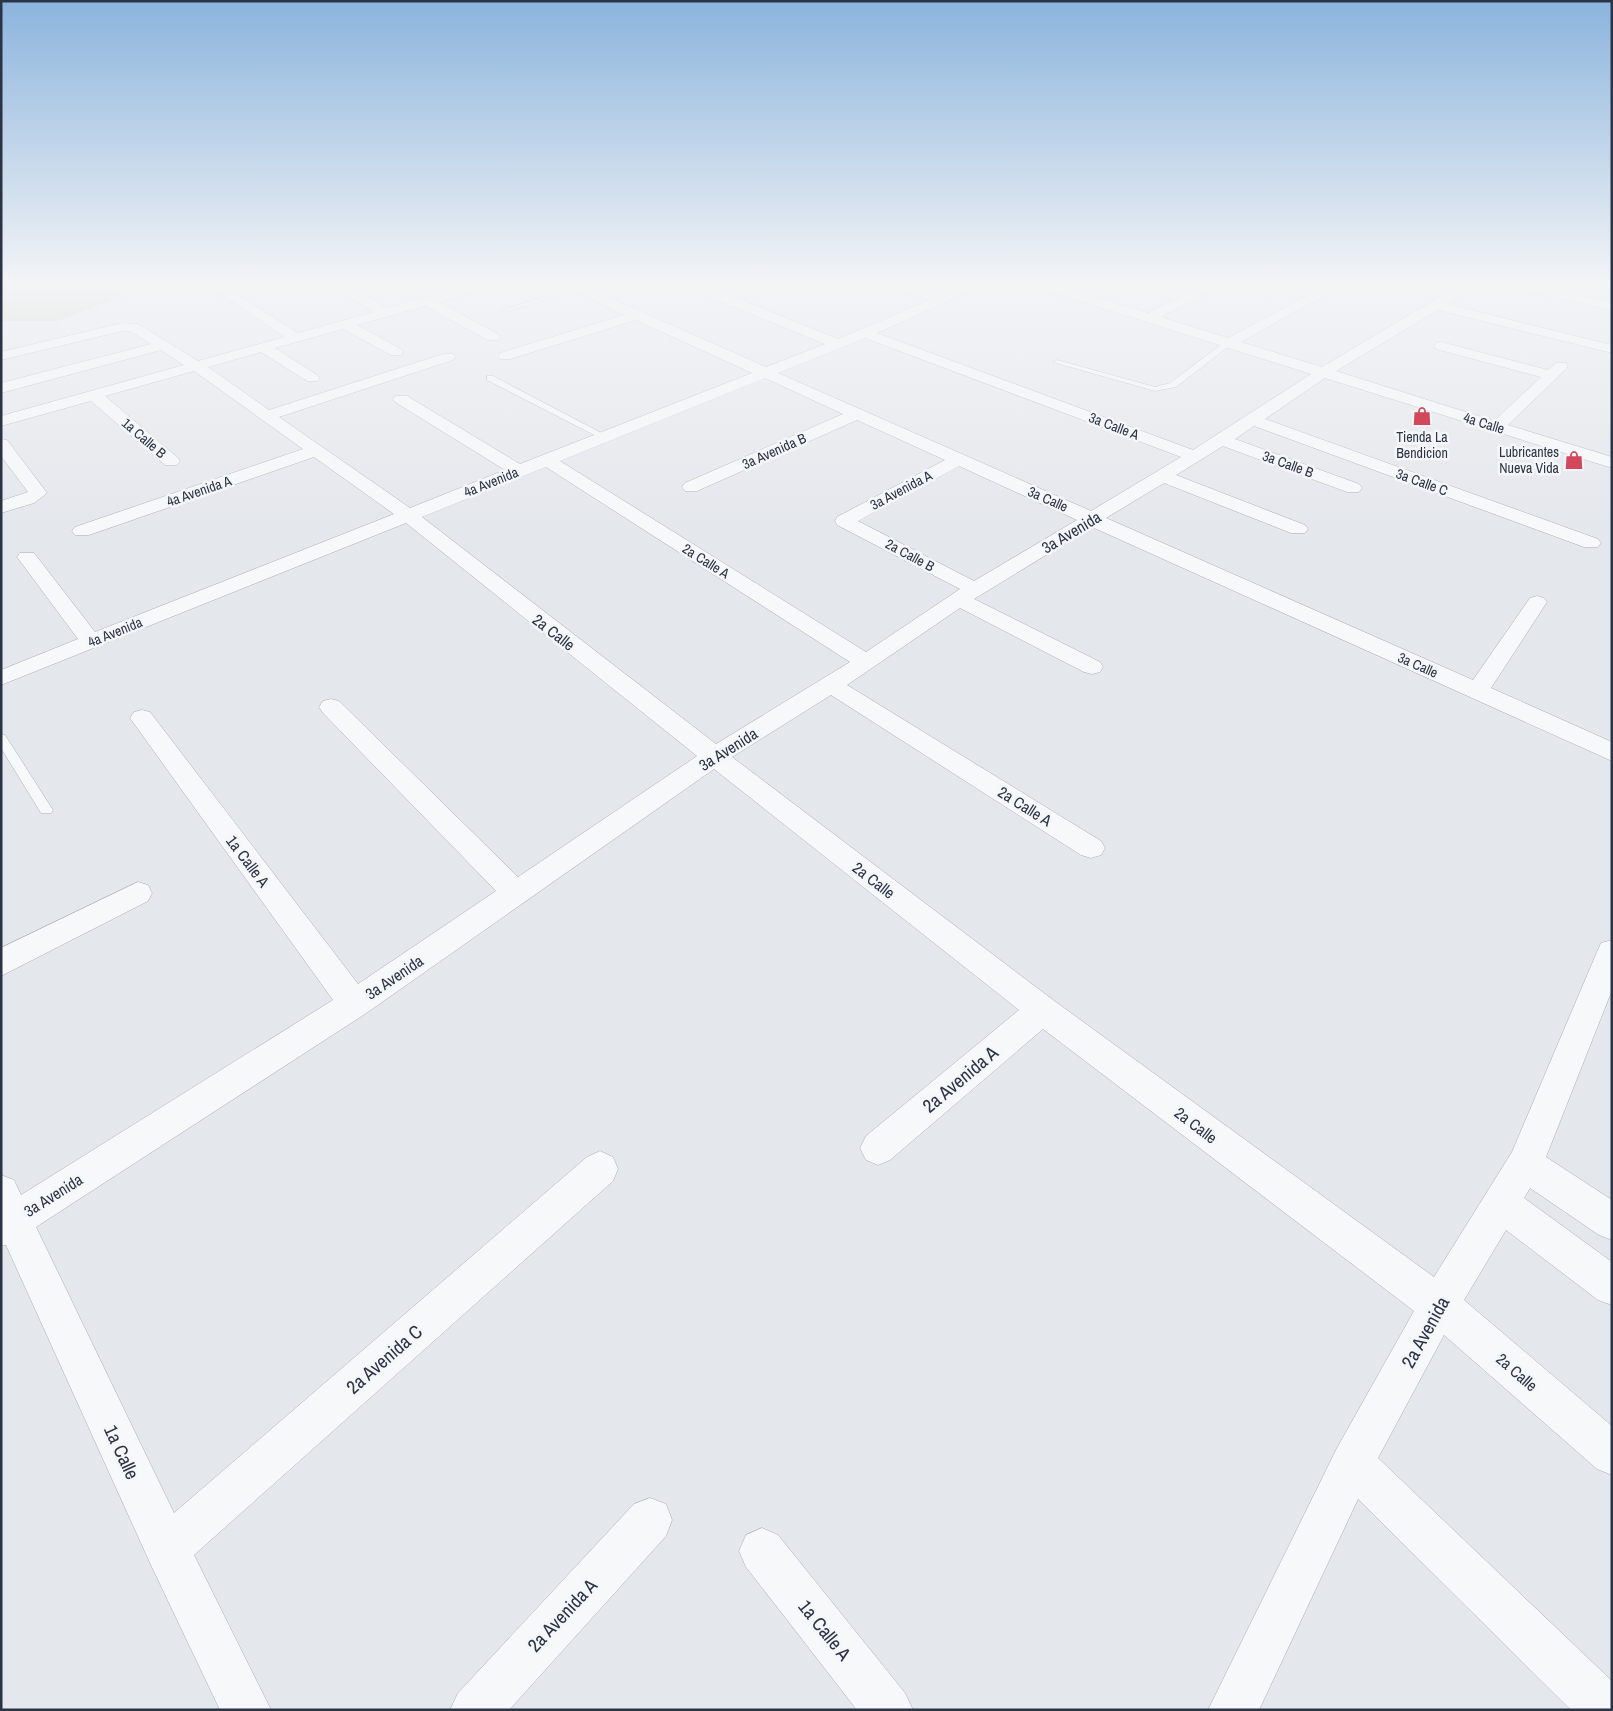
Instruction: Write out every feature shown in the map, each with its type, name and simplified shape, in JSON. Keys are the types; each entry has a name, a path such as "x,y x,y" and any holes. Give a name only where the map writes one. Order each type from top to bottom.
{"street":[{"path":"1,388 93,364"},
{"name":"2a Calle","path":"193,364 408,515 714,757 1042,1010 1439,1305 1612,1454"},
{"path":"1,421 204,364"},
{"path":"290,364 312,378"},
{"path":"266,416 427,364"},
{"name":"3a Calle","path":"749,364 1612,752"},
{"name":"4a Avenida","path":"1,678 788,364"},
{"name":"3a Calle A","path":"948,364 1194,456"},
{"name":"4a Calle","path":"1297,364 1612,463"},
{"name":"3a Avenida","path":"5,1214 354,1004 714,757 831,685 968,594 1222,440 1338,364"},
{"path":"1497,427 1557,370 1527,364"},
{"name":"1a Calle B","path":"94,395 172,461"},
{"path":"400,399 520,471"},
{"name":"3a Avenida B","path":"692,487 857,414"},
{"name":"3a Calle C","path":"1253,420 1591,543"},
{"name":"3a Calle B","path":"1222,440 1353,488"},
{"path":"1,444 38,492 28,499 1,508"},
{"name":"4a Avenida A","path":"82,531 316,450"},
{"name":"3a Avenida A","path":"844,521 958,459"},
{"name":"2a Calle A","path":"547,460 866,662"},
{"path":"1163,476 1298,529"},
{"name":"2a Calle B","path":"844,521 1092,667"},
{"path":"27,557 90,642"},
{"path":"1477,691 1538,602"},
{"name":"2a Calle A","path":"831,685 1091,848"},
{"path":"331,707 516,893"},
{"name":"1a Calle A","path":"142,718 354,1004"},
{"path":"1,963 138,893"},
{"name":"2a Avenida","path":"1233,1710 1352,1464 1439,1305 1525,1164 1612,952"},
{"name":"2a Avenida A","path":"878,1148 1042,1010"},
{"path":"1525,1164 1612,1222"},
{"name":"2a Avenida C","path":"167,1549 600,1169"},
{"path":"1500,1203 1612,1286"},
{"name":"1a Calle","path":"5,1214 246,1710"},
{"path":"1352,1464 1606,1710"},
{"name":"2a Avenida A","path":"475,1710 650,1520"},
{"name":"1a Calle A","path":"762,1551 888,1710"}],"lane":[{"path":"1064,364 1155,388 1173,385 1201,364"},
{"path":"490,378 605,437"},
{"path":"1,738 46,810"}],"place":[{"name":"Tienda La Bendicion","path":"1422,416"},
{"name":"Lubricantes Nueva Vida","path":"1574,460"}]}
